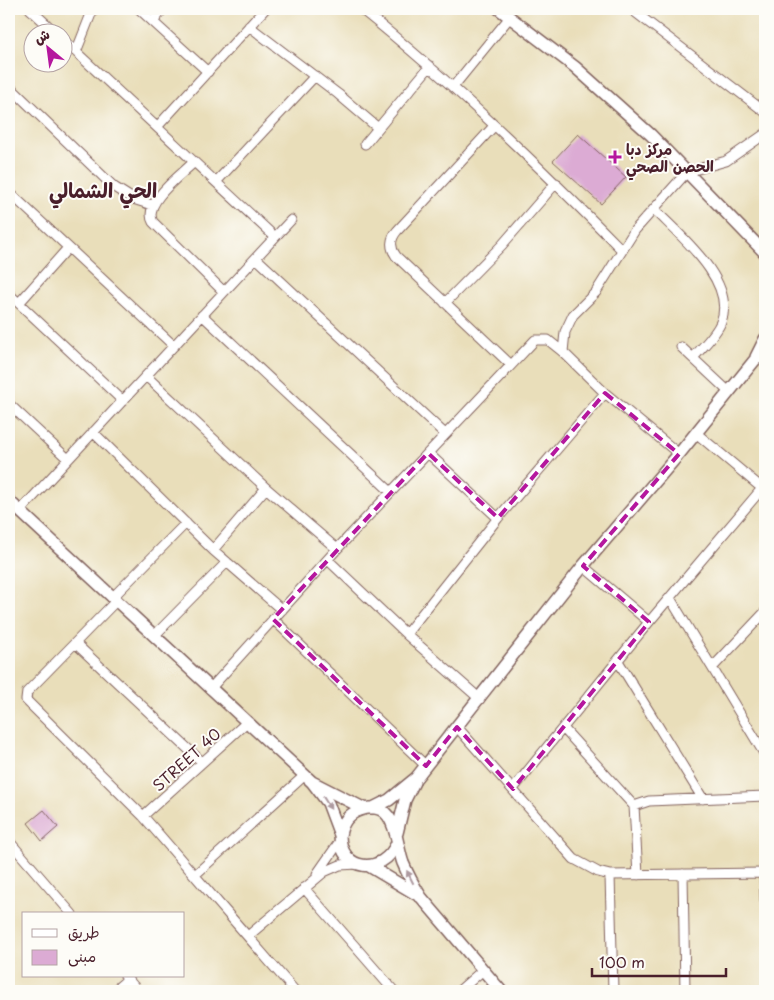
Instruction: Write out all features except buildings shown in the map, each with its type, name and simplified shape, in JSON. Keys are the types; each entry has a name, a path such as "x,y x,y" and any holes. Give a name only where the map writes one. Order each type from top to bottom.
{"street":[{"path":"30,9 44,22"},
{"path":"76,52 93,9"},
{"path":"139,9 208,72"},
{"path":"153,22 163,9"},
{"path":"157,127 265,9"},
{"path":"361,9 453,87 556,183 621,249"},
{"path":"500,9 582,73 652,135 765,253"},
{"path":"631,9 765,112"},
{"path":"453,87 510,17"},
{"path":"249,26 315,76 378,128"},
{"path":"72,49 275,237"},
{"path":"365,144 430,66"},
{"path":"216,182 315,76"},
{"path":"9,86 114,188 133,199 152,206"},
{"path":"494,126 392,238 392,246 396,256 511,365"},
{"path":"563,352 565,332 573,315 596,292 612,268 621,249 687,172 726,161 764,139"},
{"path":"194,162 152,206 150,216 153,222 224,292"},
{"path":"445,302 502,245 556,183"},
{"path":"9,192 174,346"},
{"path":"654,209 712,271 721,287 723,313 720,324 693,358"},
{"path":"20,511 291,220"},
{"path":"19,303 68,248"},
{"path":"256,258 445,434"},
{"path":"9,294 123,401"},
{"path":"202,315 391,492"},
{"path":"754,361 765,339"},
{"path":"210,689 337,549 535,340 548,340 605,393 679,454"},
{"path":"681,347 729,392"},
{"path":"307,886 340,838 347,818 389,800 416,778 582,566 679,454 754,361 765,351"},
{"path":"146,376 266,488 337,549"},
{"path":"406,634 498,518 605,393"},
{"path":"9,404 68,459"},
{"path":"94,432 213,550 282,610"},
{"path":"513,789 649,622 764,487 696,433"},
{"path":"428,453 498,518"},
{"path":"213,550 266,488"},
{"path":"9,501 308,778 328,804 346,855 357,864 367,866 421,897"},
{"path":"186,523 28,692 26,700 143,816 196,874 295,991"},
{"path":"328,560 406,634 480,698"},
{"path":"154,636 227,562"},
{"path":"582,566 649,622"},
{"path":"670,598 713,666 765,755"},
{"path":"713,666 765,612"},
{"path":"273,619 426,766"},
{"path":"75,643 202,762"},
{"path":"618,661 703,799"},
{"name":"STREET 40","path":"143,816 247,722"},
{"path":"457,727 574,859 598,872 610,876 765,873 765,900"},
{"path":"563,728 634,806 638,875"},
{"path":"196,874 308,778"},
{"path":"308,778 389,817 409,877 421,897 501,991"},
{"path":"248,936 324,872 340,865 367,866 387,859 397,838 405,800 416,778"},
{"path":"634,806 648,801 765,796"},
{"path":"9,840 70,912"},
{"path":"683,874 685,991"},
{"path":"610,876 613,991"},
{"path":"307,886 394,991"},
{"path":"459,991 483,970"},
{"path":"114,991 127,978 138,991"}],"highlighted area":[{"path":"605,393 679,454 583,566 649,622 513,789 457,727 426,766 273,619 428,453 498,518"}],"place":[{"name":"مركز دبا الحصن الصحي","path":"615,157"}],"district":[{"name":"الحي الشمالي","path":"103,190"}]}
